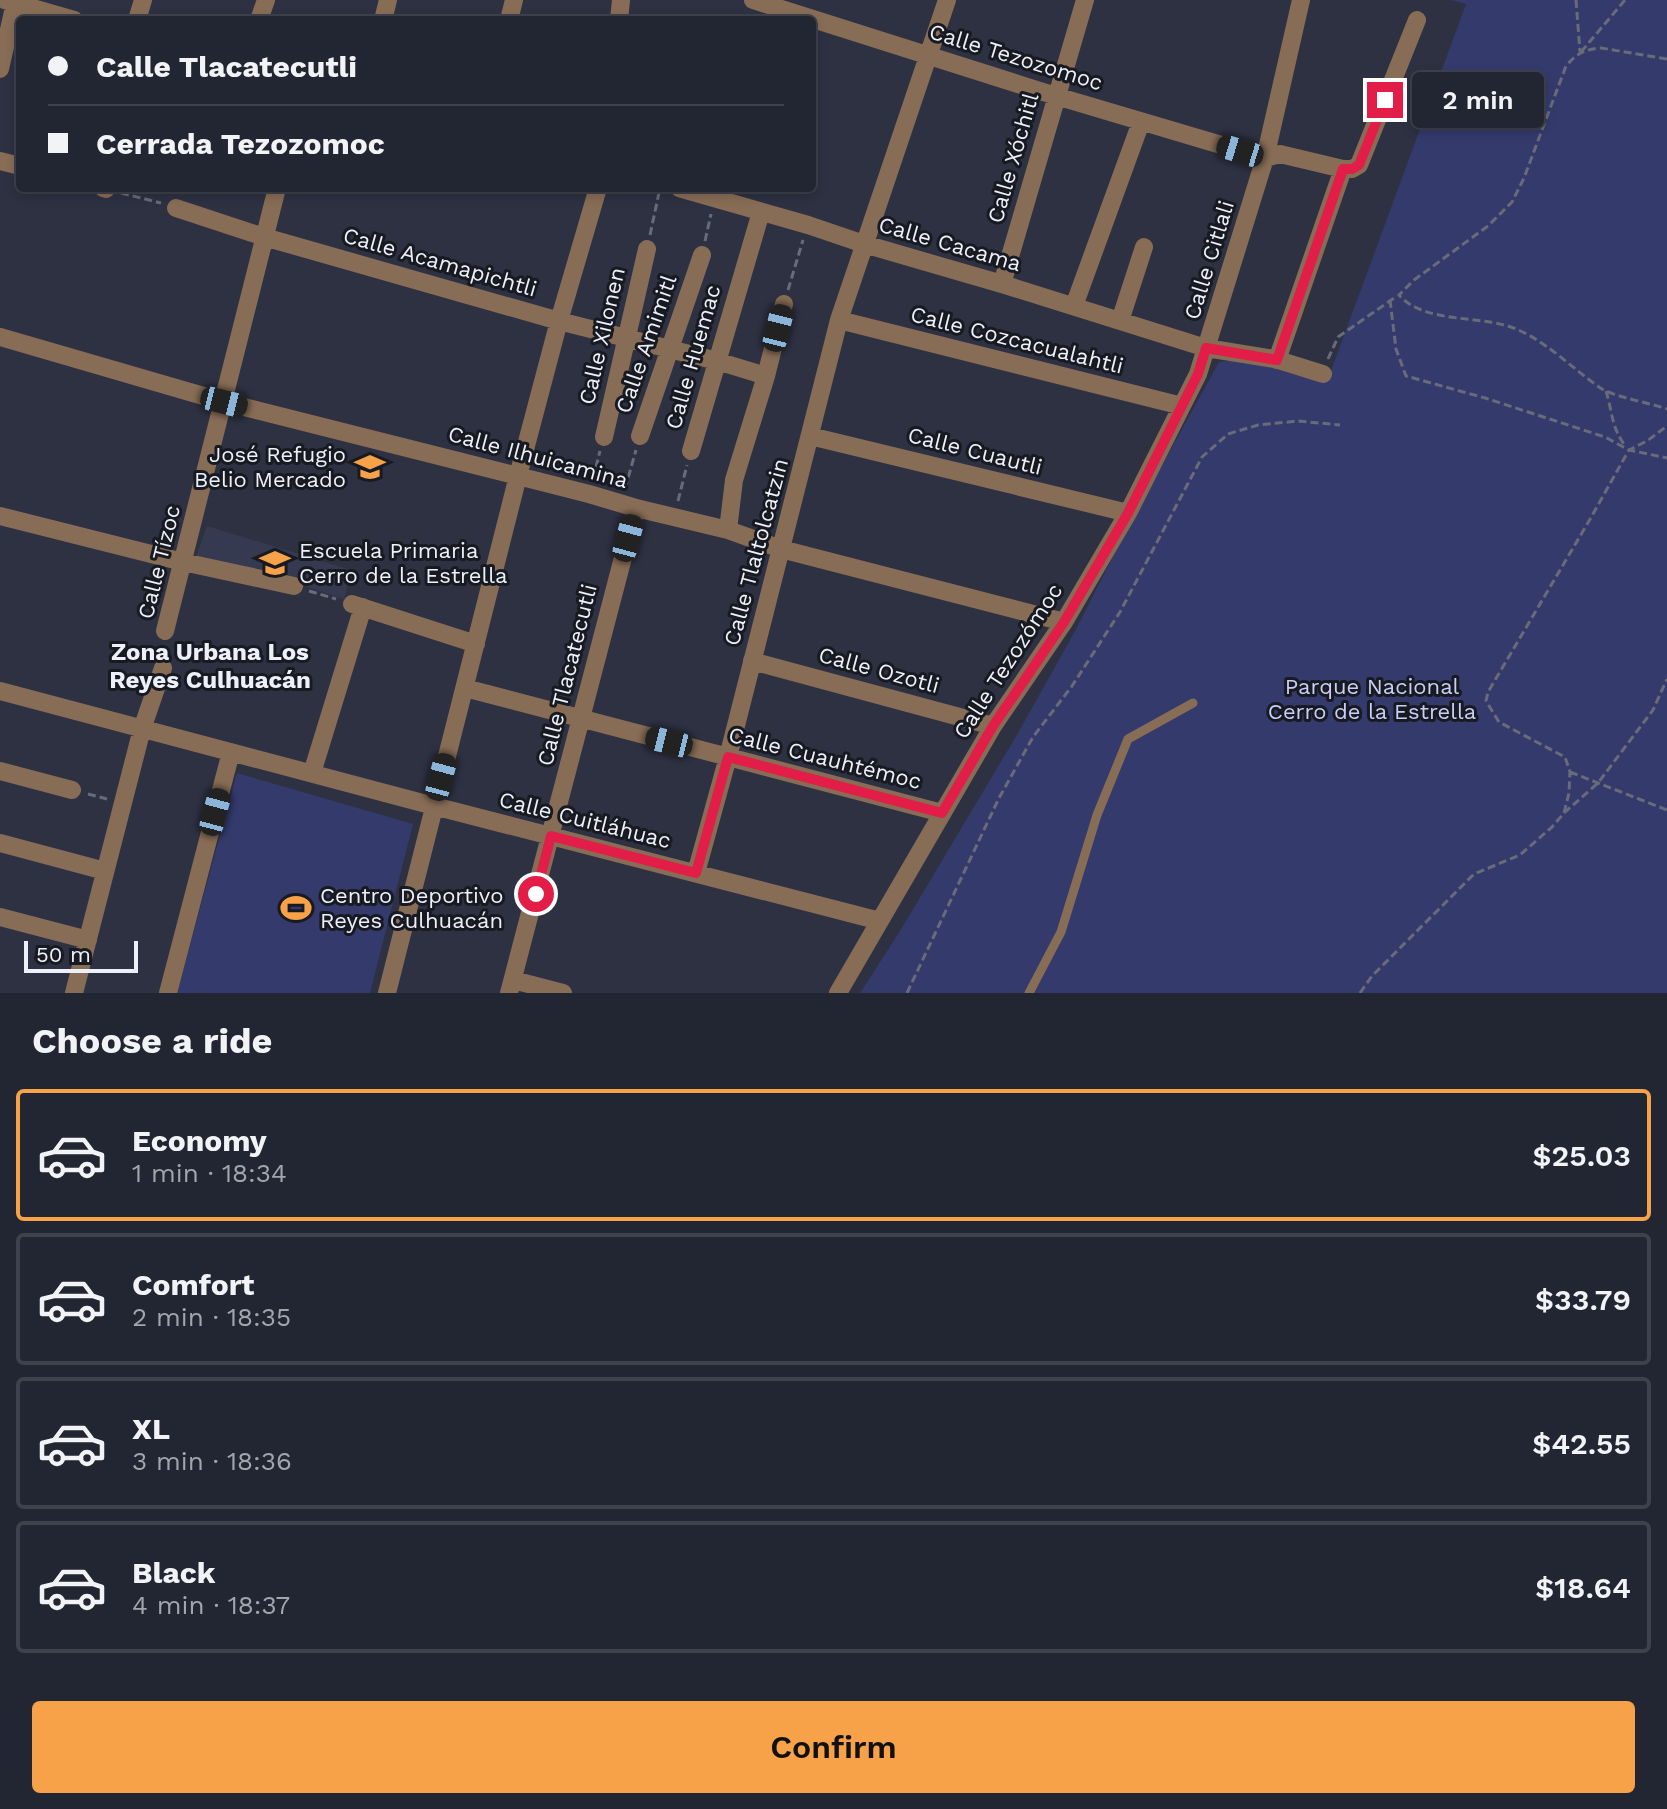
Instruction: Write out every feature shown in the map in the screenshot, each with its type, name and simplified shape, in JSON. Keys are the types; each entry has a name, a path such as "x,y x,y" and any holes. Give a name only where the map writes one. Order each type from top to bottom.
{"street":[{"name":"Calle Tezozomoc","path":"753,0 803,12"},
{"path":"864,244 947,0"},
{"name":"Calle Xóchitl","path":"1002,284 1085,0"},
{"name":"Calle Citlali","path":"1206,348 1265,158 1301,0"},
{"path":"0,69 10,1 61,16"},
{"name":"Calle Tezozomoc","path":"816,16 1056,96 1265,158 1280,154 1343,169"},
{"path":"1277,360 1343,169 1359,165 1417,20"},
{"path":"1074,306 1141,122"},
{"name":"Calle Tízoc","path":"165,631 276,192"},
{"path":"387,993 518,476 597,192"},
{"name":"Calle Cacama","path":"693,192 715,198 741,197 761,212 864,244 1206,348 1277,360 1322,374"},
{"name":"Calle Acamapichtli","path":"176,208 264,237 766,376"},
{"name":"Calle Huemac","path":"691,451 761,212"},
{"name":"Calle Tlaltolcatzin","path":"696,873 839,320 864,244"},
{"path":"1120,321 1144,247"},
{"name":"Calle Xilonen","path":"604,437 647,249"},
{"name":"Calle Amimitl","path":"640,436 702,255"},
{"path":"728,530 734,480 784,304"},
{"name":"Calle Cozcacualahtli","path":"839,320 1182,406"},
{"name":"Calle Ilhuicamina","path":"0,337 224,402 728,530 781,549 1064,622"},
{"name":"Calle Tezozómoc","path":"838,993 993,726 1064,622 1128,513 1198,374 1206,348"},
{"name":"Calle Cuautli","path":"810,436 1128,513"},
{"name":"Calle Tlacatecutli","path":"511,986 580,719 628,506"},
{"path":"0,516 294,586"},
{"path":"312,773 357,606 476,644"},
{"name":"Calle Ozotli","path":"752,661 993,726"},
{"path":"74,993 142,729 163,668"},
{"name":"Calle Cuauhtémoc","path":"465,688 942,813"},
{"name":"Calle Cuitláhuac","path":"0,691 880,921"},
{"path":"168,993 231,752"},
{"path":"0,771 72,790"},
{"path":"0,843 105,871"},
{"path":"0,917 88,940"},
{"path":"511,986 563,993"}],"lane":[{"path":"1029,993 1061,932 1097,815 1128,739 1193,703"}],"path":[{"path":"1576,0 1580,52"},
{"path":"1322,374 1338,337 1399,295 1414,280 1488,226 1512,202 1566,66 1625,0"},
{"path":"1580,52 1601,48 1667,59"},
{"path":"118,192 176,208"},
{"name":"Calle Xilonen","path":"647,249 659,192"},
{"name":"Calle Amimitl","path":"702,255 715,198"},
{"path":"784,304 808,225"},
{"path":"1399,295 1415,308 1428,312 1507,325 1544,344 1606,391 1667,409"},
{"path":"1390,300 1396,349 1406,376 1605,437 1629,450 1667,458"},
{"path":"1606,391 1613,425 1629,450"},
{"path":"907,993 999,798 1033,737 1072,686 1120,612 1202,457 1228,434 1258,425 1298,421 1340,425"},
{"path":"1564,813 1570,772 1565,757 1499,722 1486,701 1488,692 1629,450 1667,426"},
{"name":"Calle Amimitl","path":"628,506 640,436"},
{"name":"Calle Xilonen","path":"589,494 604,437"},
{"name":"Calle Huemac","path":"674,516 691,451"},
{"path":"294,586 357,606"},
{"path":"1360,993 1372,976 1474,874 1520,855 1598,783 1653,710 1667,679"},
{"path":"1570,772 1667,810"},
{"path":"72,790 123,803"}],"shaded area":[{"name":"Escuela Primaria Cerro de la Estrella","path":"207,526 351,570 344,599 196,557"}],"green space":[{"name":"Parque Nacional Cerro de la Estrella","path":"1451,0 1667,0 1667,993 860,993 1018,733 1219,362 1246,358 1328,379 1466,4"},
{"name":"Centro Deportivo Reyes Culhuacán","path":"237,773 413,824 370,993 177,993"}],"place":[{"name":"José Refugio Belio Mercado","path":"370,467"},
{"name":"Escuela Primaria Cerro de la Estrella","path":"275,563"},
{"name":"Centro Deportivo Reyes Culhuacán","path":"296,908"}],"district":[{"name":"Zona Urbana Los Reyes Culhuacán","path":"210,666"}],"route":[{"path":"536,894 551,836 696,873 728,757 942,813 993,726 1064,622 1128,513 1198,374 1206,348 1277,360 1343,169 1359,165 1385,100"}]}
